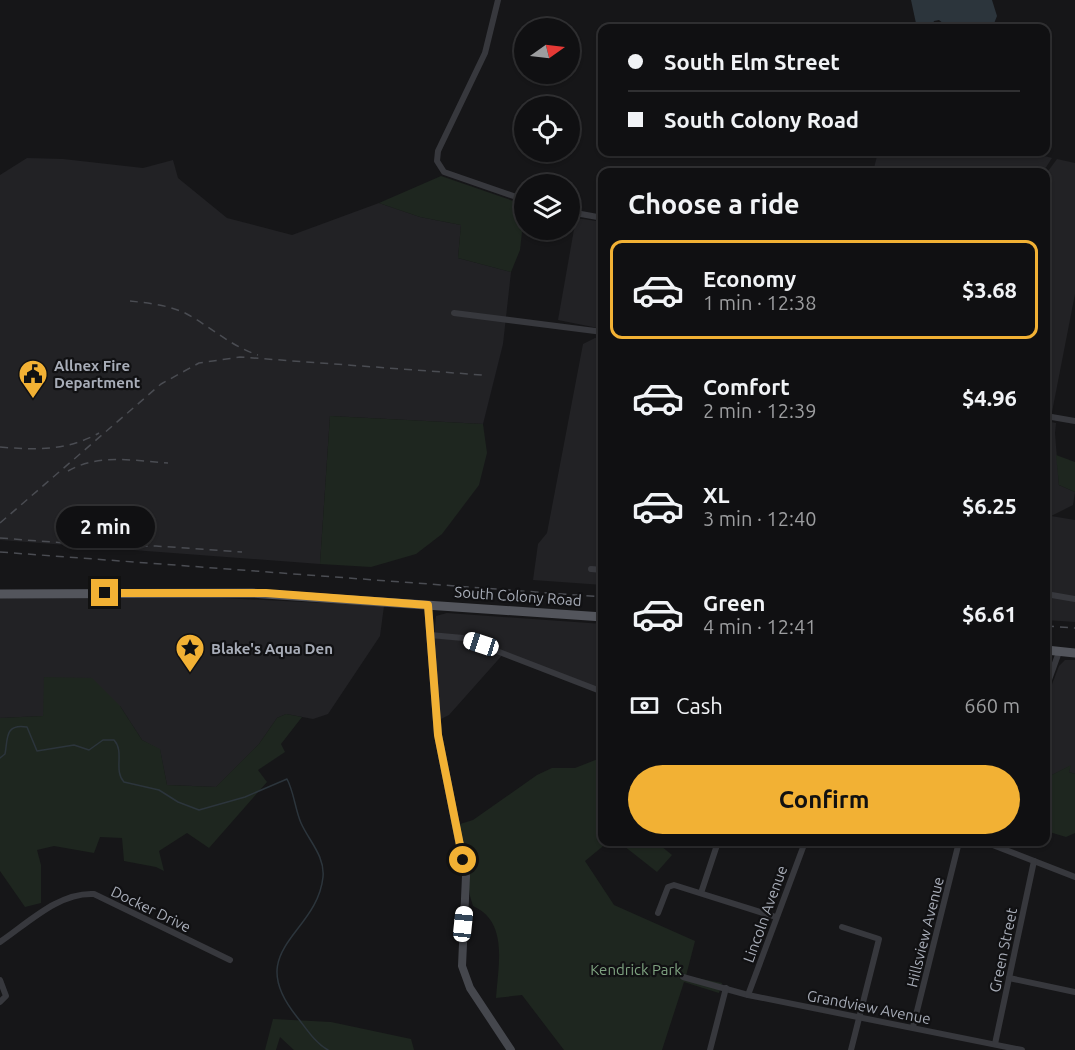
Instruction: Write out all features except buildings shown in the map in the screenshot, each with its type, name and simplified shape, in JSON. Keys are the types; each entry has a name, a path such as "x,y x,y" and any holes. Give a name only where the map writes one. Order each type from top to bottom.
{"main road":[{"name":"South Colony Road","path":"0,594 227,592 598,617"},
{"path":"428,605 438,735 466,876 462,966 470,988 511,1050"},
{"path":"1050,651 1075,653"}],"street":[{"path":"498,0 485,53 438,151 437,161 444,172 514,196"},
{"path":"580,214 598,217"},
{"path":"454,313 598,331"},
{"path":"1050,417 1075,421"},
{"path":"591,569 598,570"},
{"path":"1050,595 1075,599"},
{"path":"430,635 463,638 598,690"},
{"path":"1050,677 1059,652"},
{"path":"700,893 717,846"},
{"name":"Lincoln Avenue","path":"748,995 803,846"},
{"name":"Hillsview Avenue","path":"913,1027 958,846"},
{"path":"995,846 1075,877"},
{"name":"Green Street","path":"995,1044 1034,861"},
{"path":"658,913 670,885 776,917"},
{"name":"Docker Drive","path":"0,942 63,899 81,893 94,894 230,960"},
{"path":"842,927 879,939 851,1050"},
{"name":"Grandview Avenue","path":"683,977 748,995 1022,1050"},
{"path":"1009,978 1075,992"},
{"path":"0,980 6,996 0,1002"},
{"path":"710,1050 726,988"}],"shaded area":[{"path":"911,0 992,0 997,16 994,24 944,24 939,20 934,21 933,24 916,24"},
{"path":"877,156 1045,156 1052,158 1046,168 874,168"},
{"path":"27,158 63,159 143,168 173,160 178,178 227,218 292,235 379,203 420,217 461,225 458,258 511,272 503,344 483,424 330,416 320,564 0,540 0,175"},
{"path":"1057,159 1075,163 1075,294 1052,412 1050,412 1050,169"},
{"path":"580,219 598,221 598,328 558,320 572,240 580,240"},
{"path":"598,338 598,585 533,580 538,544 547,533 583,344"},
{"path":"1050,422 1056,423 1059,485 1075,492 1073,505 1051,516 1075,520 1075,622 1050,620"},
{"path":"203,597 384,606 380,636 328,714 313,719 286,714 277,718 259,744 216,787 167,785 160,750 142,740 120,706 44,716 0,718 0,598"},
{"path":"447,613 598,624 598,688 505,652 449,715 441,719 433,646 436,616"},
{"path":"1065,660 1075,660 1075,774 1069,772 1070,766 1050,776 1050,690 1059,666"}],"green space":[{"path":"441,176 514,201 514,240 521,240 520,250 511,272 458,258 461,225 420,217 379,203"},
{"path":"330,416 483,424 487,453 479,485 442,534 416,554 371,567 320,564"},
{"path":"1056,455 1075,462 1075,492 1059,485"},
{"path":"44,677 92,678 120,706 142,740 160,749 167,785 216,787 259,744 277,718 286,714 302,717 281,744 285,752 258,770 267,782 209,848 187,833 159,851 164,871 156,867 124,861 122,838 100,837 94,853 54,846 37,850 41,865 41,903 25,907 0,871 0,718 43,716"},
{"name":"Kendrick Park","path":"598,759 598,846 603,846 585,861 614,905 695,941 686,976 722,983 719,993 684,982 662,1050 564,1050 522,995 496,998 499,959 497,934 484,913 473,906 460,824 473,820 537,775 552,768 575,768"},
{"path":"1071,765 1069,772 1075,774 1075,833 1066,837 1050,832 1050,776"},
{"path":"624,846 661,846 672,855 657,872"},
{"path":"273,1019 331,1022 411,1039 414,1050 294,1050 280,1037 276,1050 265,1050"}],"waterway":[{"path":"0,758 5,754 8,734 20,726 27,727 37,751 74,745 89,750 103,740 114,740 119,750 119,772 124,782 159,790 178,802 199,810 245,797 287,779 301,823 322,862 323,877 318,897 309,914 287,943 279,958 277,975 282,994 297,1017 315,1039 328,1050"}],"railway":[{"path":"130,301 178,310 229,341 258,355"},
{"path":"0,523 161,384 199,363 240,357 482,375"},
{"path":"0,447 51,448 75,443 99,433"},
{"path":"68,471 80,465 105,460 168,463"},
{"path":"0,538 116,547 156,546 242,552"},
{"path":"0,552 598,597"},
{"path":"1050,626 1075,628"}],"place":[{"name":"Allnex Fire Department","path":"33,400"},
{"name":"Blake's Aqua Den","path":"190,674"}],"route":[{"path":"105,593 186,591 266,593 428,605 438,735 463,860"}]}
